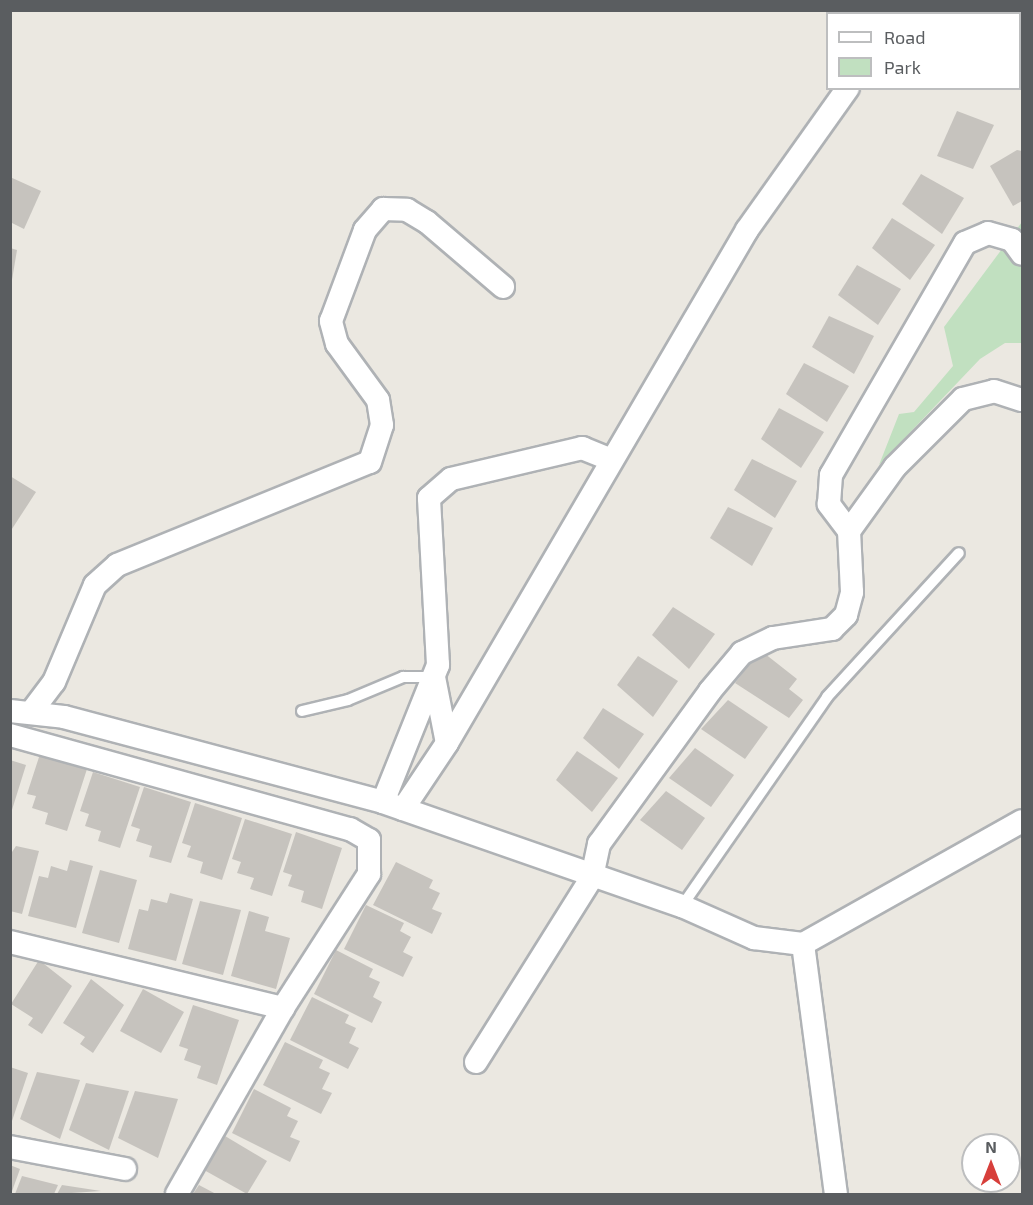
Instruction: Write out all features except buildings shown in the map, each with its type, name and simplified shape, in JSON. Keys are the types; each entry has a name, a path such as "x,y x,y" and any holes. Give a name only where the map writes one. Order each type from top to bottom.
{"street":[{"path":"393,805 447,743 609,459 747,230 847,90"},
{"path":"21,711 54,682 95,585 117,566 370,462 382,425 378,400 338,344 331,321 365,230 383,209 407,210 428,222 503,287"},
{"path":"476,1062 592,877 599,844 742,653 772,638 832,629 846,615 852,592 849,531 829,504 831,476 965,243 988,233 1012,240 1023,254"},
{"path":"849,531 895,467 963,399 994,391 1023,400"},
{"path":"447,743 434,678 429,498 451,479 582,448 609,459"},
{"path":"393,805 434,678"},
{"path":"21,711 393,805 592,877 682,906 754,938 803,944 1023,821"},
{"path":"10,735 350,829 369,840 369,874 283,1008 177,1194"},
{"path":"10,942 283,1008"},
{"path":"803,944 836,1194"},
{"path":"10,1147 125,1169"}],"lane":[{"path":"682,906 827,697 959,553"},
{"path":"302,711 348,700 403,677 434,678"}],"green space":[{"path":"1022,222 1022,343 1005,343 980,359 879,465 899,414 914,412 953,366 944,327"}]}
